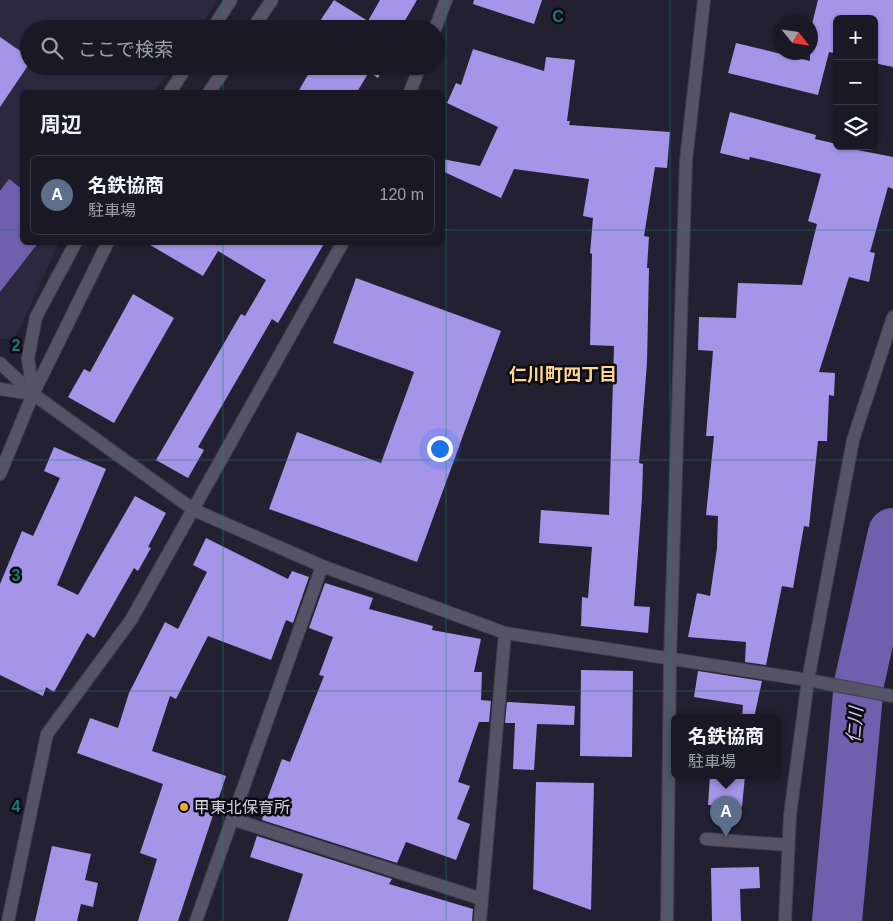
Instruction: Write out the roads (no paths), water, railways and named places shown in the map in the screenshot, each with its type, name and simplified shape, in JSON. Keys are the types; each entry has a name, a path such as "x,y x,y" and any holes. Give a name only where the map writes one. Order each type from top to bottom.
{"street":[{"path":"218,20 232,0"},
{"path":"258,20 272,0"},
{"path":"438,20 446,0"},
{"path":"667,921 670,658 686,161 704,0"},
{"path":"171,90 181,75"},
{"path":"210,90 221,75"},
{"path":"411,90 417,75"},
{"path":"33,394 28,358 36,317 74,245"},
{"path":"0,474 33,394 107,245"},
{"path":"8,921 47,734 131,620 341,245"},
{"path":"785,921 790,815 808,680 853,440 893,317"},
{"path":"0,363 33,394 194,510 322,566 505,633 808,680 893,696"},
{"path":"0,389 33,394"},
{"path":"196,921 322,566"},
{"path":"480,921 505,633"},
{"path":"232,819 482,899"},
{"path":"706,840 788,846"}],"waterway":[{"name":"仁川","path":"837,921 859,683 893,533"}],"place":[{"name":"甲東北保育所","path":"184,807"},
{"name":"名鉄協商","path":"726,837"}],"district":[{"name":"仁川町四丁目","path":"563,375"}]}
